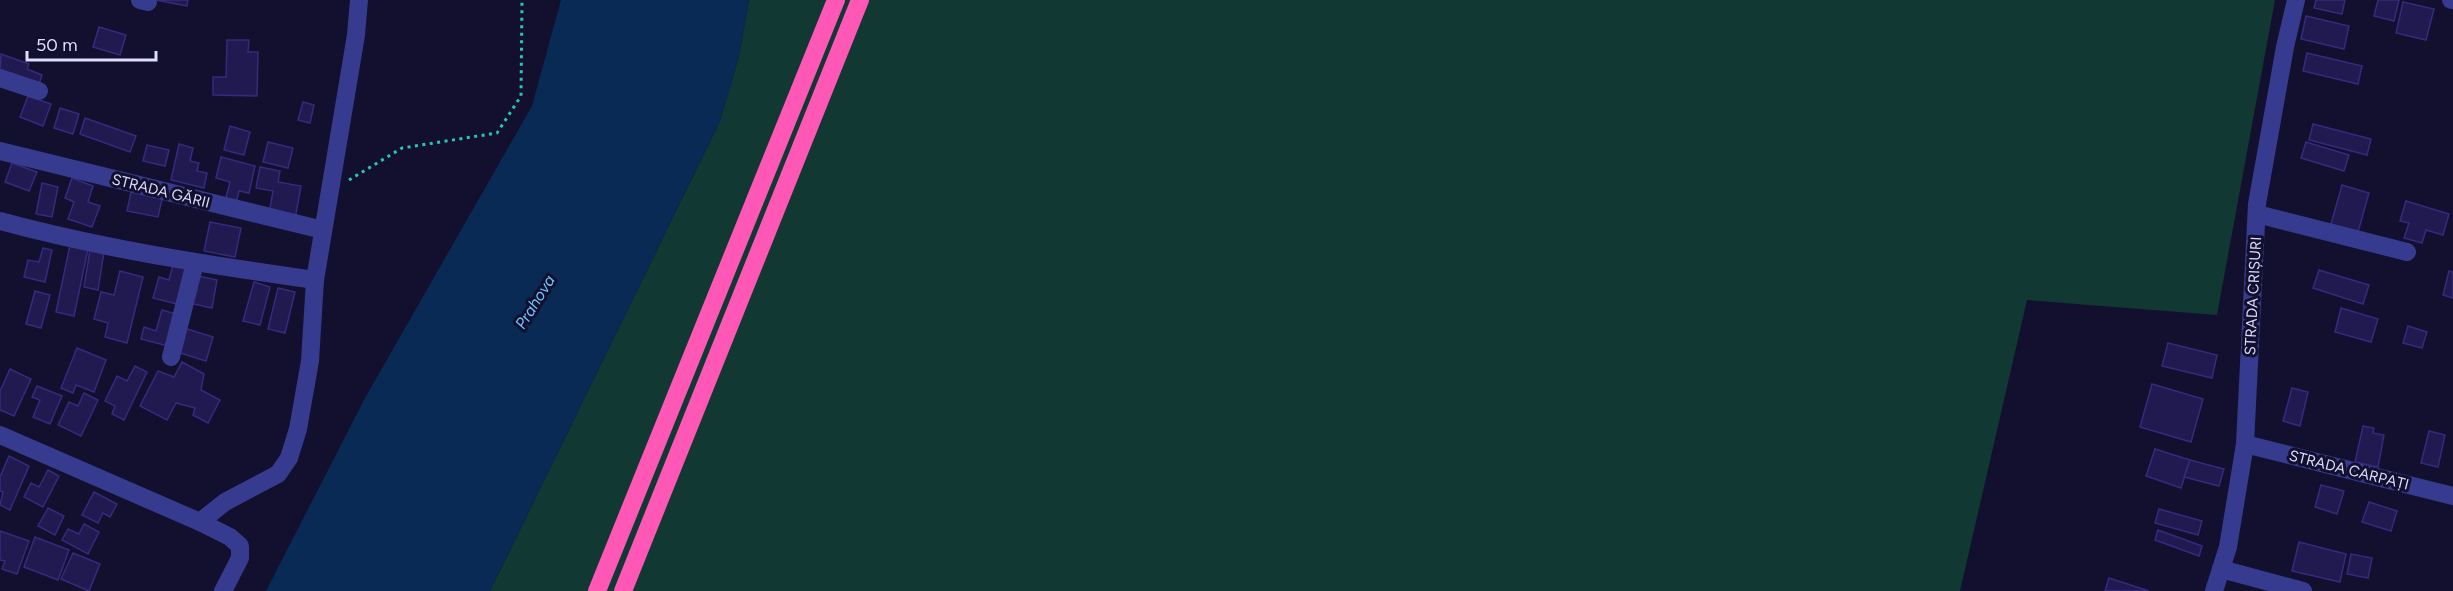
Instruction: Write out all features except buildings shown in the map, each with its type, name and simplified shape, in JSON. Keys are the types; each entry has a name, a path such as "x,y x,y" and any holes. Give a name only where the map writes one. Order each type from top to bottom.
{"highway":[{"path":"597,591 836,0"},
{"path":"622,591 860,0"}],"street":[{"path":"200,522 225,502 278,474 289,458 298,429 310,361 315,280 356,35 359,0"},
{"name":"STRADA CRIȘURI","path":"2214,591 2228,547 2245,444 2257,214 2285,47 2296,0"},
{"path":"0,78 39,91"},
{"name":"STRADA GĂRII","path":"0,151 323,230"},
{"path":"2257,214 2407,252"},
{"path":"0,221 40,232 195,263 315,280"},
{"path":"171,357 195,263"},
{"path":"0,435 230,537 240,546 240,558 223,591"},
{"name":"STRADA CARPAȚI","path":"2245,444 2453,496"},
{"path":"2221,569 2303,591"}],"path":[{"path":"329,192 402,148 497,133 521,96 522,0"}],"green space":[{"path":"749,0 2275,0 2217,315 2027,300 1960,591 490,591 720,121 739,56"}],"water":[{"name":"Prahova","path":"561,0 749,0 739,56 720,121 490,591 266,591 365,398 532,106"}]}
